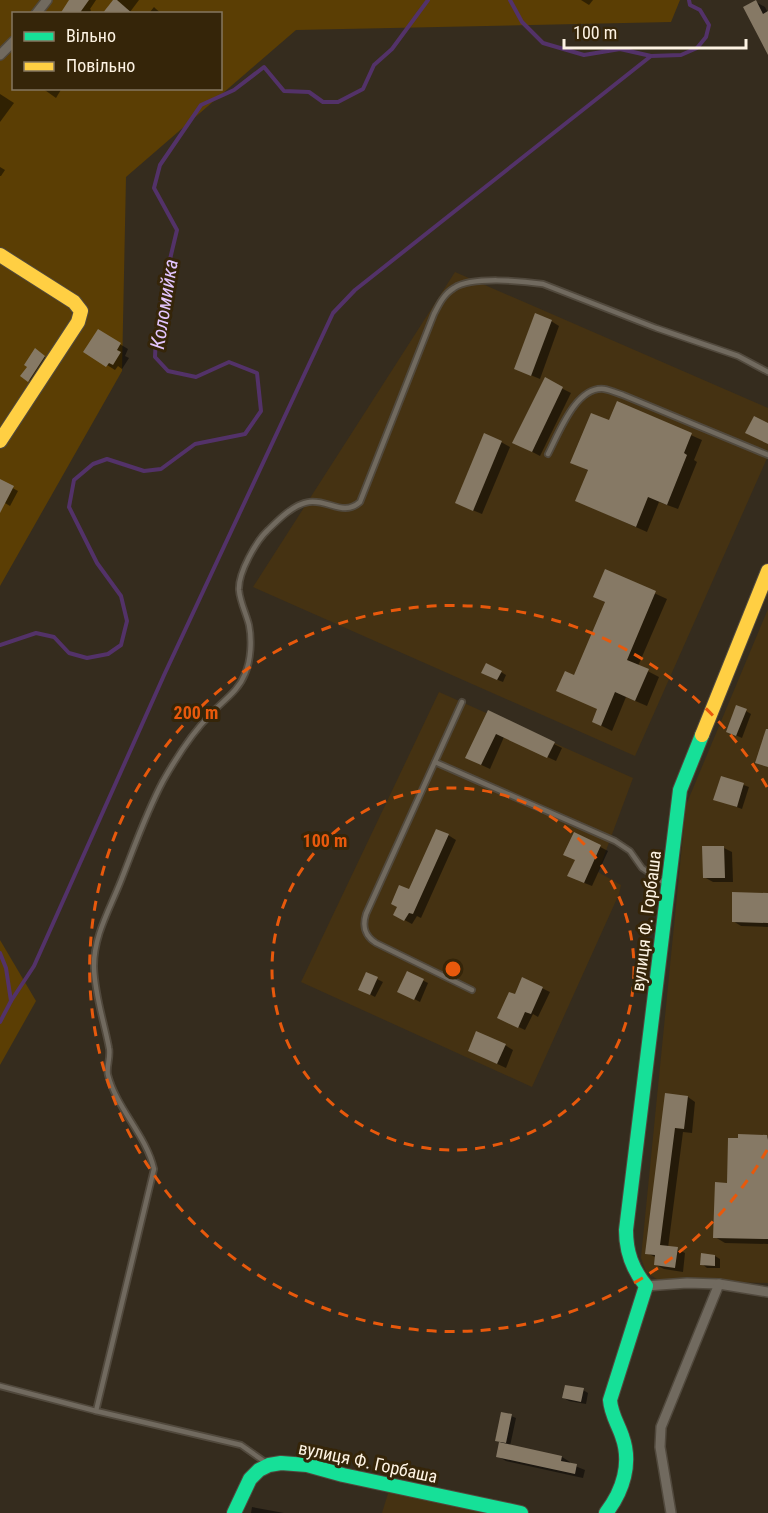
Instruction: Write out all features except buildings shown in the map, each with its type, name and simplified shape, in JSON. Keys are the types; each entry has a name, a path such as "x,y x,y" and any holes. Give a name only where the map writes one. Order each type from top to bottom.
{"street":[{"path":"38,12 47,0"},
{"path":"0,55 12,43"},
{"path":"0,255 74,302 81,311 78,322 0,441"},
{"name":"вулиця Ф. Горбаша","path":"646,1286 630,1262 626,1230 681,783 768,571"},
{"path":"606,1513 622,1482 628,1456 621,1433 611,1414 610,1400 646,1286 687,1283 719,1284 768,1292"},
{"path":"671,1513 660,1447 661,1427 719,1284"},
{"name":"вулиця Ф. Горбаша","path":"270,1465 284,1463 316,1467 343,1475 520,1513"},
{"path":"234,1513 250,1479 260,1469 270,1465"}],"lane":[{"path":"96,1411 154,1168 152,1158 122,1105 108,1074 110,1052 96,993 94,965 98,940 103,921 123,876 141,824 163,780 194,732 239,686 246,673 250,627 239,589 240,579 257,542 277,522 303,503 320,502 348,509 360,502 434,314 448,292 464,283 523,281 551,287 656,328 738,356 768,372"},
{"path":"548,454 574,404 592,391 604,389 768,455"},
{"path":"462,702 366,914 364,926 368,936 376,943 472,990"},
{"path":"435,762 615,841 630,851 642,868 668,885"},
{"path":"0,1386 241,1445 270,1465"}],"shaded area":[{"path":"0,0 680,0 671,22 296,30 126,177 122,371 0,586"},
{"path":"455,272 768,408 768,456 635,756 253,587"},
{"path":"768,609 768,1283 658,1280 646,1272 641,1258 686,805"},
{"path":"439,692 633,778 598,872 621,885 619,894 532,1087 301,982"},
{"path":"0,940 36,1001 0,1065"},
{"path":"390,1487 498,1513 382,1513"}],"waterway":[{"name":"Коломийка","path":"0,645 36,633 54,637 69,653 87,658 108,654 121,645 127,621 121,596 97,563 69,507 74,480 93,464 107,459 144,471 161,469 195,444 245,434 261,411 257,373 229,362 196,377 168,371 155,357 160,309 177,230 154,188 160,165 201,105 234,90 264,67 284,91 309,92 323,102 338,102 363,89 374,65 392,49 428,0"},
{"name":"Коломийка","path":"510,0 522,22 543,43 584,55 620,49 651,56 681,55 697,48 706,37 709,25 700,10 690,5 689,0"},
{"path":"11,1001 34,966 165,673 333,313 355,290 651,56"},
{"name":"Коломийка","path":"0,953 6,968 11,1001 0,1022"}],"traffic: fast":[{"path":"606,1513 621,1486 626,1466 625,1446 610,1400 646,1286 631,1260 626,1230 680,790 702,735"},
{"path":"234,1513 250,1479 259,1470 281,1463 307,1465 343,1475 521,1513"}],"traffic: slow":[{"path":"0,255 74,302 81,311 78,322 0,441"},
{"path":"702,735 768,571"}]}
